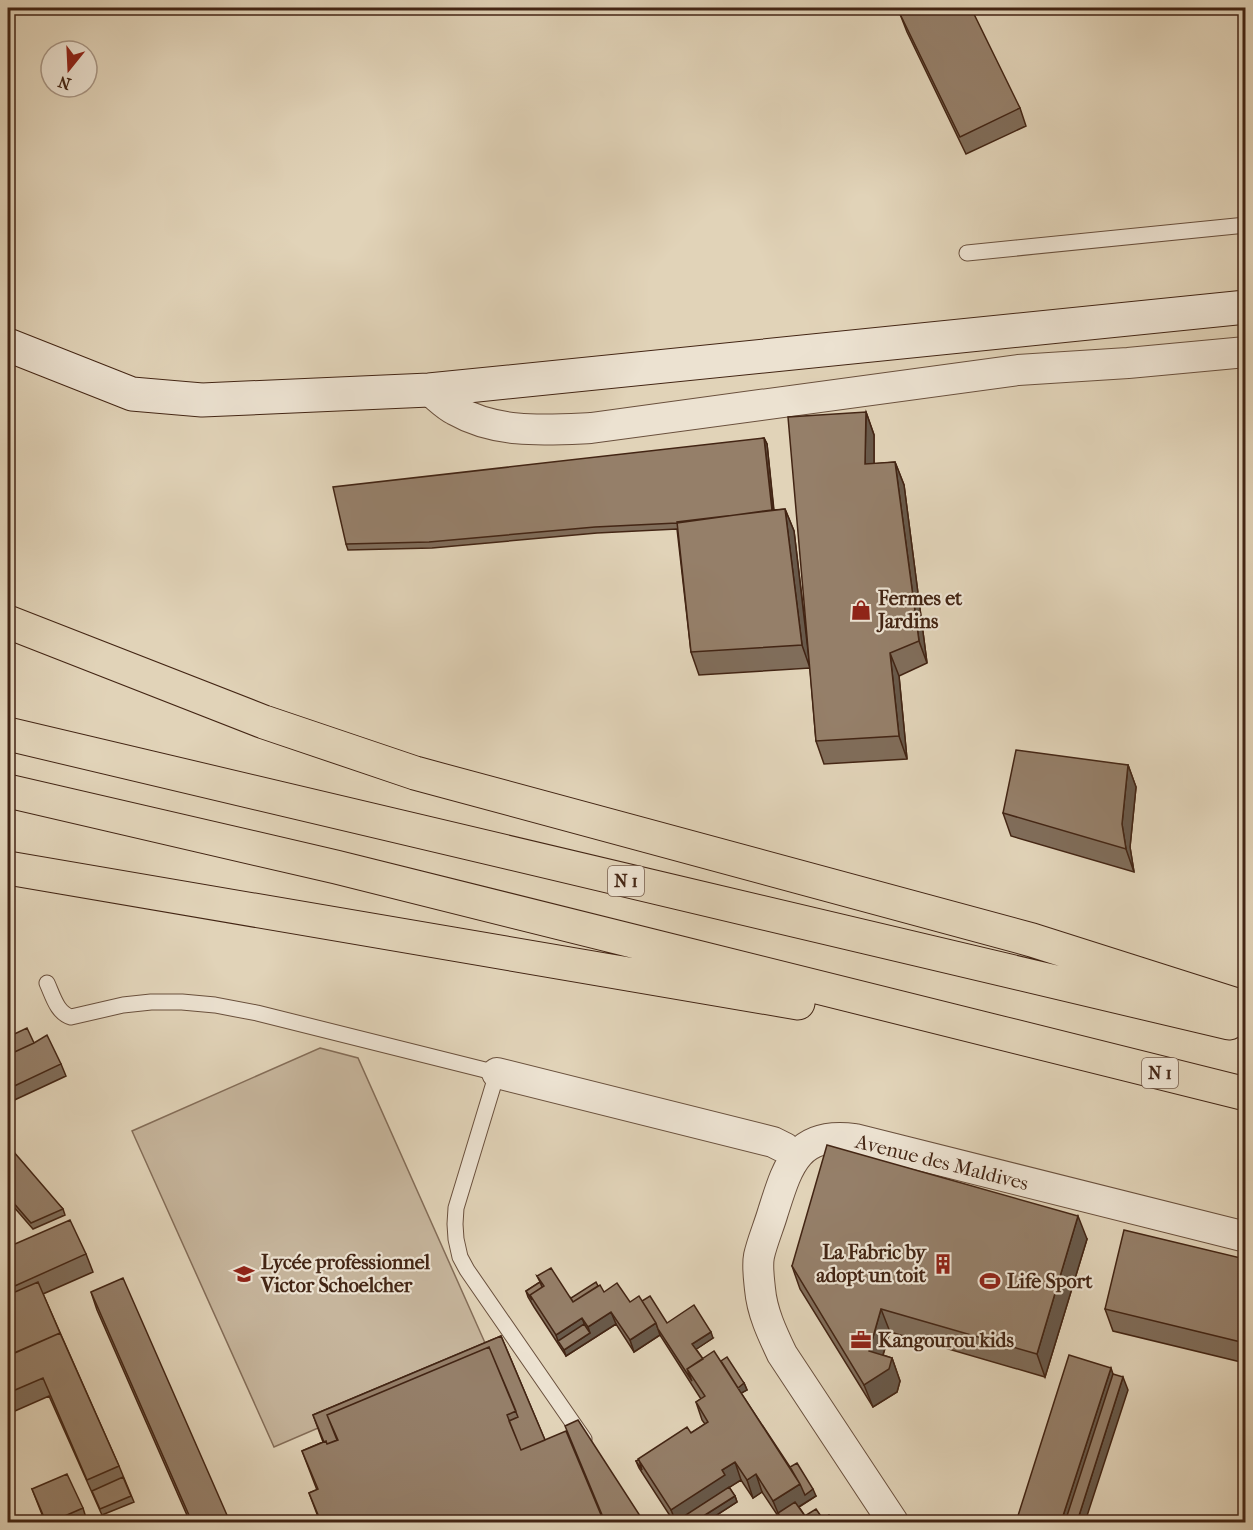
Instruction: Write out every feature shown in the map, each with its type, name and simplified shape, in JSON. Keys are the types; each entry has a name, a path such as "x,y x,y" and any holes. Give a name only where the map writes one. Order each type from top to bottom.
{"highway":[{"path":"8,622 264,722 415,773 1032,940 1245,1008"},
{"name":"N 1","path":"8,734 1245,1027"},
{"name":"N 1","path":"8,791 336,867 1245,1094"},
{"path":"8,868 1075,1051"}],"main road":[{"path":"8,345 132,394 202,400 429,390 1245,307"}],"street":[{"path":"429,390 454,410 489,423 528,431 591,428 1018,370 1245,352"},
{"path":"496,1072 773,1142 785,1148 795,1158 786,1174 759,1257 760,1291 767,1324 782,1354 893,1522"},
{"name":"Avenue des Maldives","path":"795,1158 805,1148 816,1142 842,1138 855,1140 1245,1237"}],"lane":[{"path":"967,253 1245,225"},
{"path":"46,983 59,1009 64,1015 71,1017 123,1005 151,1002 215,1005 257,1013 496,1072 456,1208 454,1224 460,1257 477,1286 595,1456"}],"shaded area":[{"path":"320,1048 358,1058 490,1354 274,1447 132,1131"}],"building":[{"path":"914,8 971,8 1020,108 960,137 900,14"},
{"path":"866,412 865,464 895,462 919,641 890,653 899,736 816,741 788,417"},
{"path":"764,438 772,510 677,523 595,527 429,542 346,544 333,487"},
{"path":"785,509 802,645 691,652 677,522"},
{"path":"1016,750 1128,765 1122,824 1126,849 1003,813"},
{"path":"27,1028 34,1043 8,1055 8,1037"},
{"path":"47,1035 61,1064 8,1089 8,1055"},
{"name":"La Fabric by adopt un toit","path":"827,1145 1078,1216 1037,1354 881,1309 869,1351 892,1358 889,1369 864,1385 792,1266"},
{"path":"13,1151 63,1209 31,1223 11,1200 8,1202 8,1155"},
{"path":"70,1220 86,1254 8,1289 8,1247"},
{"path":"1124,1230 1245,1259 1245,1343 1105,1309"},
{"path":"551,1268 573,1302 600,1285 604,1292 617,1283 630,1302 639,1296 656,1323 630,1340 611,1312 588,1327 582,1318 556,1335 530,1295 544,1286 537,1276"},
{"path":"123,1278 230,1522 192,1522 91,1292"},
{"path":"38,1282 60,1333 14,1353 8,1338 8,1295"},
{"path":"540,1282 542,1287 530,1295 532,1300 526,1291"},
{"path":"596,1282 598,1286 573,1302 571,1298"},
{"path":"650,1296 667,1323 694,1305 711,1332 692,1344 703,1359 687,1369 692,1381 642,1301"},
{"path":"584,1324 590,1333 564,1350 558,1341"},
{"path":"60,1333 119,1466 87,1480 43,1378 8,1393 8,1356"},
{"path":"501,1336 545,1440 521,1450 509,1421 518,1417 489,1347 327,1415 337,1440 327,1444 326,1441 324,1442 313,1415"},
{"path":"489,1347 516,1411 507,1415 521,1450 566,1431 604,1522 321,1522 309,1493 318,1489 302,1451 326,1441 327,1444 338,1440 327,1415"},
{"path":"714,1351 800,1484 773,1501 756,1474 747,1480 735,1462 722,1470 725,1475 671,1510 638,1459 687,1427 691,1433 708,1422 696,1402 705,1396 687,1369"},
{"path":"1069,1355 1111,1368 1061,1522 1016,1522"},
{"path":"727,1357 744,1383 738,1388 721,1361"},
{"path":"1113,1374 1123,1377 1077,1522 1065,1522"},
{"path":"578,1420 644,1522 605,1522 565,1426"},
{"path":"797,1463 813,1489 805,1495 790,1467"},
{"path":"67,1474 83,1508 46,1522 32,1489"},
{"path":"123,1477 131,1496 100,1509 92,1491"},
{"path":"729,1487 735,1496 694,1522 675,1522"},
{"path":"795,1502 805,1516 795,1522 784,1522 778,1513"},
{"path":"816,1509 825,1522 795,1522"},
{"path":"829,1515 835,1522 825,1522 823,1519"}],"place":[{"name":"Fermes et Jardins","path":"861,610"},
{"name":"La Fabric by adopt un toit","path":"943,1264"},
{"name":"Lycée professionnel Victor Schoelcher","path":"244,1274"},
{"name":"Life Sport","path":"990,1281"},
{"name":"Kangourou kids","path":"861,1340"}]}
